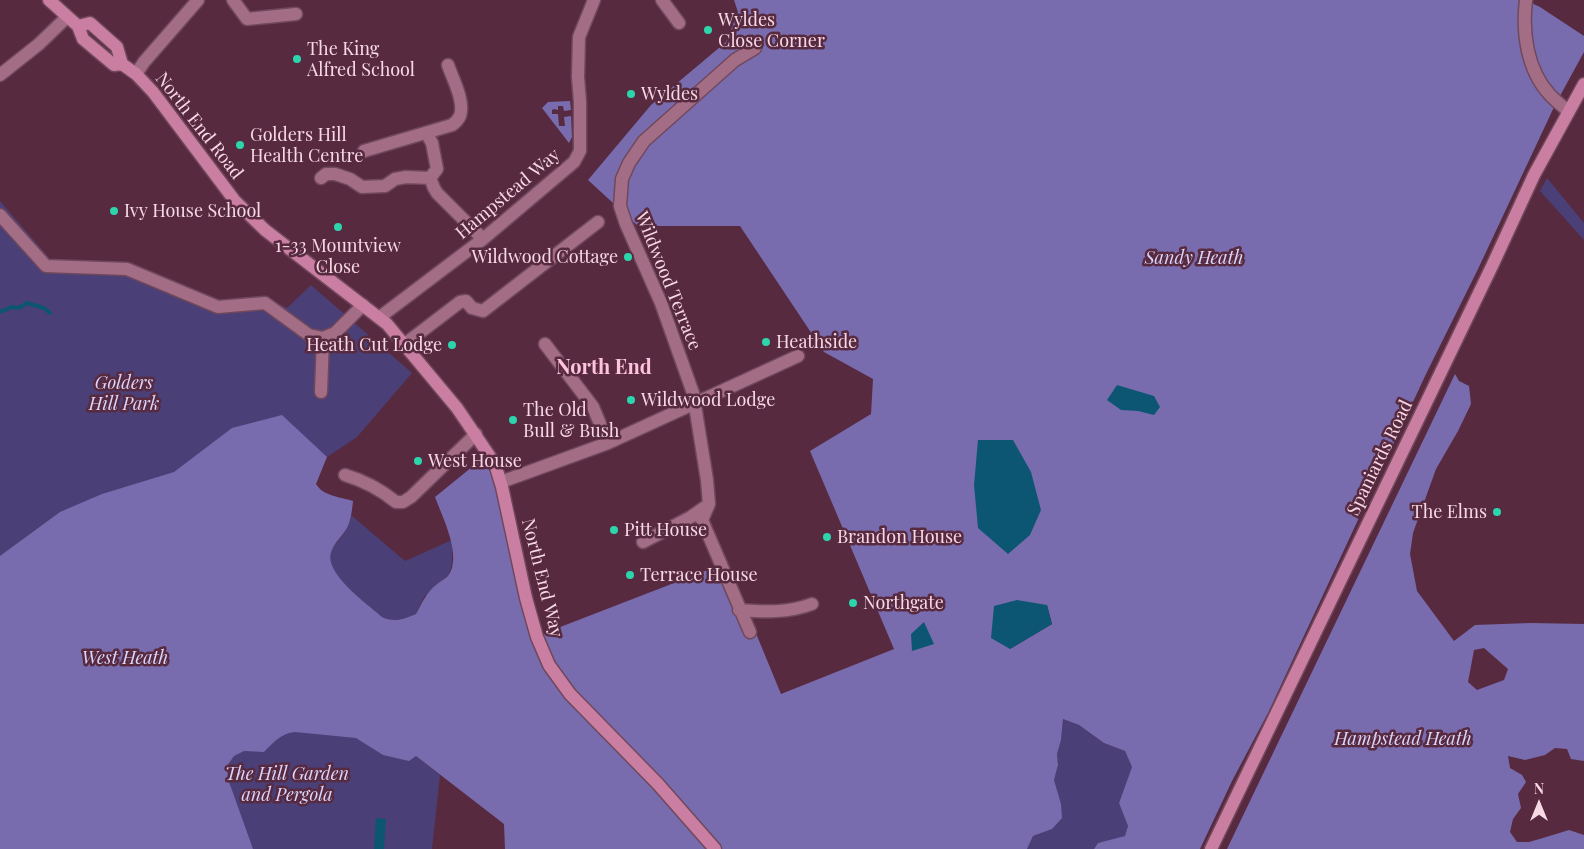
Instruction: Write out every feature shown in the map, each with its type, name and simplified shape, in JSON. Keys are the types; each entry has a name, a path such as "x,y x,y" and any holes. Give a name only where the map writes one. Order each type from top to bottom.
{"main road":[{"name":"North End Road","path":"49,0 78,26 83,39 114,65 122,64 136,74 153,92 235,201 265,230 383,321"},
{"name":"Spaniards Road","path":"1211,849 1534,175 1584,84"},
{"name":"North End Way","path":"383,321 405,344 457,408 495,464 501,482 526,598 537,637 549,665 570,694 658,784 714,848"}],"street":[{"path":"136,74 144,62 198,0"},
{"path":"233,0 247,19 296,14"},
{"name":"Hampstead Way","path":"383,321 578,158 580,151 579,37 594,0"},
{"path":"662,0 679,23"},
{"path":"1526,0 1524,13 1528,55 1538,79 1550,95 1568,111"},
{"path":"0,75 39,44 67,17"},
{"name":"Wildwood Terrace","path":"750,632 702,520 708,505 708,480 695,404 661,303 620,206 622,179 629,163 644,141 735,60 755,48"},
{"path":"364,151 427,134 452,125 459,118 461,107 448,65"},
{"path":"427,134 432,143 438,169 430,178"},
{"path":"321,178 326,174 335,174 350,179 362,187 385,186 395,178 430,178"},
{"path":"430,178 437,193 483,239"},
{"path":"0,215 46,266 127,269 218,307 265,303 309,336 323,338 335,333 363,305"},
{"path":"405,344 460,302 466,301 472,308 483,311 598,222"},
{"path":"321,392 323,338"},
{"path":"545,344 593,407 608,443"},
{"path":"501,482 608,443 798,356"},
{"path":"345,475 366,482 385,492 396,502 403,502 411,497 476,434"},
{"path":"643,542 684,521 708,505"},
{"path":"740,610 756,612 788,611 812,604"}],"green space":[{"name":"Sandy Heath","path":"734,0 1525,0 1540,7 1584,36 1584,52 1555,105 1426,374 1268,713 1232,781 1200,849 1094,849 1098,843 1125,836 1128,826 1119,803 1132,767 1125,751 1104,743 1079,725 1063,719 1061,740 1057,754 1058,765 1054,780 1061,804 1062,818 1052,829 1033,836 1027,849 505,849 504,824 416,756 409,761 383,755 356,738 295,732 281,736 264,752 244,751 234,756 227,766 228,779 253,849 0,849 0,556 60,512 102,494 174,472 232,428 282,415 327,457 316,484 319,488 332,496 353,501 348,525 332,550 330,559 333,568 357,596 387,619 399,620 416,614 424,598 437,584 448,576 452,568 452,548 450,536 435,497 488,454 537,636 718,566 755,631 781,694 894,649 810,451 871,414 873,379 824,352 740,226 638,226 588,180 651,105 726,42 738,12","holes":["1047,605 1052,624 1010,649"]},
{"path":"570,101 571,110 564,111 563,106 558,106 558,110 552,110 552,114 558,114 559,126 565,126 564,117 571,116 572,137 569,143 542,108 548,102"},
{"path":"1547,178 1584,223 1584,240 1540,191"},
{"name":"Golders Hill Park","path":"0,201 50,259 128,262 217,301 265,297 287,308 311,285 412,373 357,437 327,457 287,470 0,596"},
{"name":"Hampstead Heath","path":"1455,374 1459,381 1469,386 1471,404 1436,469 1413,533 1410,554 1417,591 1454,641 1475,625 1584,624 1584,761 1571,759 1567,749 1555,748 1545,755 1525,760 1508,756 1510,768 1522,775 1526,782 1518,794 1521,808 1513,819 1510,832 1517,842 1529,842 1569,830 1584,835 1584,849 1227,849","holes":["1484,648 1508,669 1504,680 1477,690 1468,682 1474,650"]},
{"path":"351,515 405,561 452,540 452,564 449,575 424,597 416,614 395,620 382,617 348,588 334,570 330,561 331,552 346,530"},
{"path":"1063,719 1079,725 1104,743 1125,751 1132,767 1119,803 1128,826 1125,837 1098,843 1094,849 1027,849 1033,836 1052,829 1057,791 1054,780 1058,765 1057,754 1061,740"},
{"name":"The Hill Garden and Pergola","path":"327,721 416,756 440,775 432,849 238,849 212,747"}],"water":[{"path":"1117,385 1154,396 1160,407 1154,415 1138,411 1121,410 1107,400"},
{"path":"978,440 1013,440 1031,472 1041,510 1030,535 1008,554 978,528 974,485"},
{"path":"1017,600 1047,605 1052,624 1010,649 991,638 994,606"},
{"path":"924,622 934,644 912,651 911,634"},
{"path":"376,818 386,819 384,849 374,849"}],"waterway":[{"path":"0,312 12,307 19,308 27,303 44,308 50,313"}],"place":[{"name":"Wyldes Close Corner","path":"708,30"},
{"name":"The King Alfred School","path":"297,59"},
{"name":"Wyldes","path":"631,94"},
{"name":"Golders Hill Health Centre","path":"240,145"},
{"name":"Ivy House School","path":"114,211"},
{"name":"1-33 Mountview Close","path":"338,227"},
{"name":"Wildwood Cottage","path":"628,257"},
{"name":"Heathside","path":"766,342"},
{"name":"Heath Cut Lodge","path":"452,345"},
{"name":"Wildwood Lodge","path":"631,400"},
{"name":"The Old Bull & Bush","path":"513,420"},
{"name":"West House","path":"418,461"},
{"name":"The Elms","path":"1497,512"},
{"name":"Pitt House","path":"614,530"},
{"name":"Brandon House","path":"827,537"},
{"name":"Terrace House","path":"630,575"},
{"name":"Northgate","path":"853,603"}],"district":[{"name":"North End","path":"604,368"}],"park label":[{"name":"West Heath","path":"125,658"}]}
